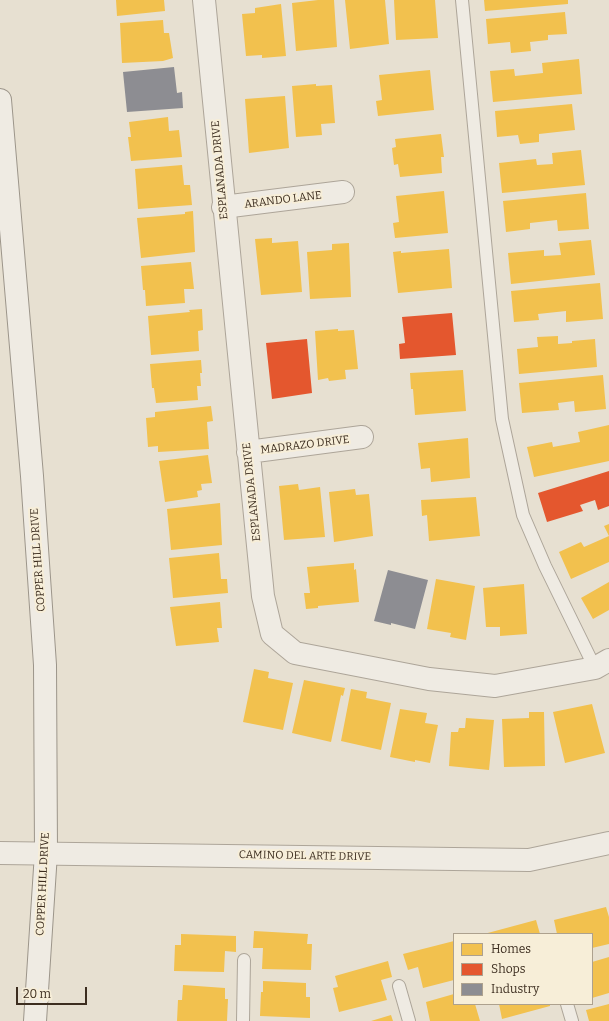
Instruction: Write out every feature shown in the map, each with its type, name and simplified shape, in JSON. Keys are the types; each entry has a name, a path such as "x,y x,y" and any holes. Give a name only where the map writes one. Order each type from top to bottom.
{"street":[{"name":"ESPLANADA DRIVE","path":"204,0 223,207 263,596 272,634 295,653 429,679 495,686 602,664"},
{"name":"COPPER HILL DRIVE","path":"0,100 32,476 45,665 46,853 34,1021"},
{"name":"ARANDO LANE","path":"223,207 343,192"},
{"path":"0,233 13,252"},
{"name":"MADRAZO DRIVE","path":"248,452 362,437"},
{"name":"CAMINO DEL ARTE DRIVE","path":"0,853 529,860 609,843"}],"lane":[{"path":"462,0 502,419 523,516 544,566 602,664"},
{"path":"243,1021 244,960"},
{"path":"399,986 409,1021"},
{"path":"567,1005 572,1021"}],"building: Homes":[{"path":"116,0 164,0 165,11 117,16"},
{"path":"334,0 337,47 296,51 292,3"},
{"path":"345,0 385,0 389,44 350,49"},
{"path":"394,0 435,0 438,38 396,40"},
{"path":"484,0 568,0 568,4 485,11"},
{"path":"281,4 286,56 262,58 262,55 246,56 242,14 255,13 255,8"},
{"path":"565,12 567,34 548,35 548,40 530,42 531,51 511,53 510,42 488,44 486,19"},
{"path":"163,20 164,33 169,33 173,58 163,61 122,63 120,23"},
{"path":"579,59 582,94 493,102 490,71 514,69 515,76 543,73 542,63"},
{"path":"430,70 434,110 378,116 376,101 382,100 379,75"},
{"path":"316,84 316,86 332,85 335,123 321,124 322,135 296,137 292,86"},
{"path":"285,96 289,148 249,153 245,99"},
{"path":"572,104 575,130 539,134 539,142 520,144 518,135 497,137 495,111"},
{"path":"168,117 169,131 179,130 182,157 131,161 128,137 131,137 129,122"},
{"path":"441,134 444,157 441,157 442,173 400,177 398,164 394,165 392,148 396,147 395,139"},
{"path":"581,150 585,185 502,193 499,163 536,159 537,165 553,164 552,153"},
{"path":"182,165 184,185 190,185 192,205 138,209 135,169"},
{"path":"444,191 448,233 395,238 393,223 399,222 396,196"},
{"path":"586,193 589,229 558,231 557,220 530,223 530,229 506,232 503,201"},
{"path":"193,211 195,252 141,258 137,218 185,214 185,212"},
{"path":"272,238 272,243 298,241 302,292 261,295 255,239"},
{"path":"591,240 595,275 511,284 508,253 544,250 544,256 561,255 559,243"},
{"path":"349,243 351,297 310,299 307,252 332,250 332,244"},
{"path":"449,249 452,288 398,293 393,252 401,251 401,253"},
{"path":"191,262 194,289 184,289 185,303 146,306 141,266"},
{"path":"600,283 603,319 566,322 566,311 538,314 539,320 514,322 511,291"},
{"path":"202,309 203,330 198,331 199,351 151,355 148,316 190,312 189,310"},
{"path":"338,329 338,331 354,330 358,369 345,370 346,379 329,381 328,378 318,380 315,331"},
{"path":"558,336 558,344 595,339 597,367 519,374 517,349 538,347 537,337"},
{"path":"201,360 201,386 197,386 198,400 156,403 154,388 152,388 150,364"},
{"path":"463,370 466,411 415,415 410,373"},
{"path":"603,375 606,409 575,412 574,401 558,403 559,410 522,413 519,383"},
{"path":"211,406 213,421 207,422 209,449 158,452 158,446 148,447 146,418 155,417 155,412"},
{"path":"609,425 609,461 534,477 527,447 552,442 553,447 580,442 578,432"},
{"path":"468,438 470,478 431,482 430,468 421,469 418,443"},
{"path":"208,455 212,483 201,484 202,490 197,491 198,497 165,502 159,461"},
{"path":"298,484 299,490 320,487 325,537 284,540 279,486"},
{"path":"355,489 356,495 369,494 373,536 334,542 329,492"},
{"path":"476,497 480,536 429,541 427,515 422,516 421,500"},
{"path":"220,503 222,545 171,550 167,509"},
{"path":"609,524 609,536 604,526"},
{"path":"609,536 609,562 571,579 559,552 581,542 584,547"},
{"path":"219,553 221,579 227,579 228,593 173,598 169,558"},
{"path":"354,563 354,570 356,569 359,602 318,606 318,608 306,609 304,593 310,593 307,567"},
{"path":"436,579 475,586 466,640 450,637 451,633 427,629"},
{"path":"609,582 609,610 593,619 581,598"},
{"path":"524,584 527,634 500,636 500,627 486,627 483,588"},
{"path":"220,602 222,628 217,628 219,642 176,646 170,607"},
{"path":"254,669 269,672 268,678 293,683 283,730 243,722"},
{"path":"304,680 345,688 343,696 341,695 331,742 292,733"},
{"path":"351,689 367,692 366,698 391,703 381,750 341,741"},
{"path":"592,704 605,753 565,763 553,712"},
{"path":"400,709 427,713 425,723 438,725 430,763 415,760 415,762 390,757"},
{"path":"529,712 544,712 545,766 504,767 502,719 529,718"},
{"path":"466,718 494,720 489,770 449,766 451,732 458,732 459,728 465,728"},
{"path":"606,907 609,917 609,944 593,948 593,933 557,933 554,920"},
{"path":"536,920 540,933 488,933"},
{"path":"254,931 308,934 307,944 312,944 311,970 262,969 263,948 253,948"},
{"path":"181,934 236,936 236,952 225,951 224,972 174,971 175,945 181,945"},
{"path":"453,941 453,980 423,988 418,967 408,970 403,954"},
{"path":"609,957 609,993 593,998 593,962"},
{"path":"388,961 392,977 381,980 387,1000 339,1012 333,988 338,987 335,976"},
{"path":"263,981 306,983 306,997 310,997 310,1018 260,1016"},
{"path":"183,985 225,988 225,999 228,999 227,1021 177,1021 178,1000 182,1000"},
{"path":"453,994 453,1005 475,1005 480,1021 430,1021 426,1002"},
{"path":"609,1004 609,1021 589,1021 586,1010"},
{"path":"499,1005 550,1005 550,1006 502,1019"},
{"path":"391,1015 393,1021 371,1021"}],"building: Shops":[{"path":"452,313 456,355 400,359 399,344 405,343 402,317"},
{"path":"307,339 312,393 272,399 266,343"},
{"path":"609,471 609,506 598,510 595,500 580,505 583,511 547,522 538,493"}],"building: Industry":[{"path":"174,67 177,93 182,92 183,108 127,112 123,72"},
{"path":"388,570 428,580 415,629 391,623 391,625 374,621"}]}
